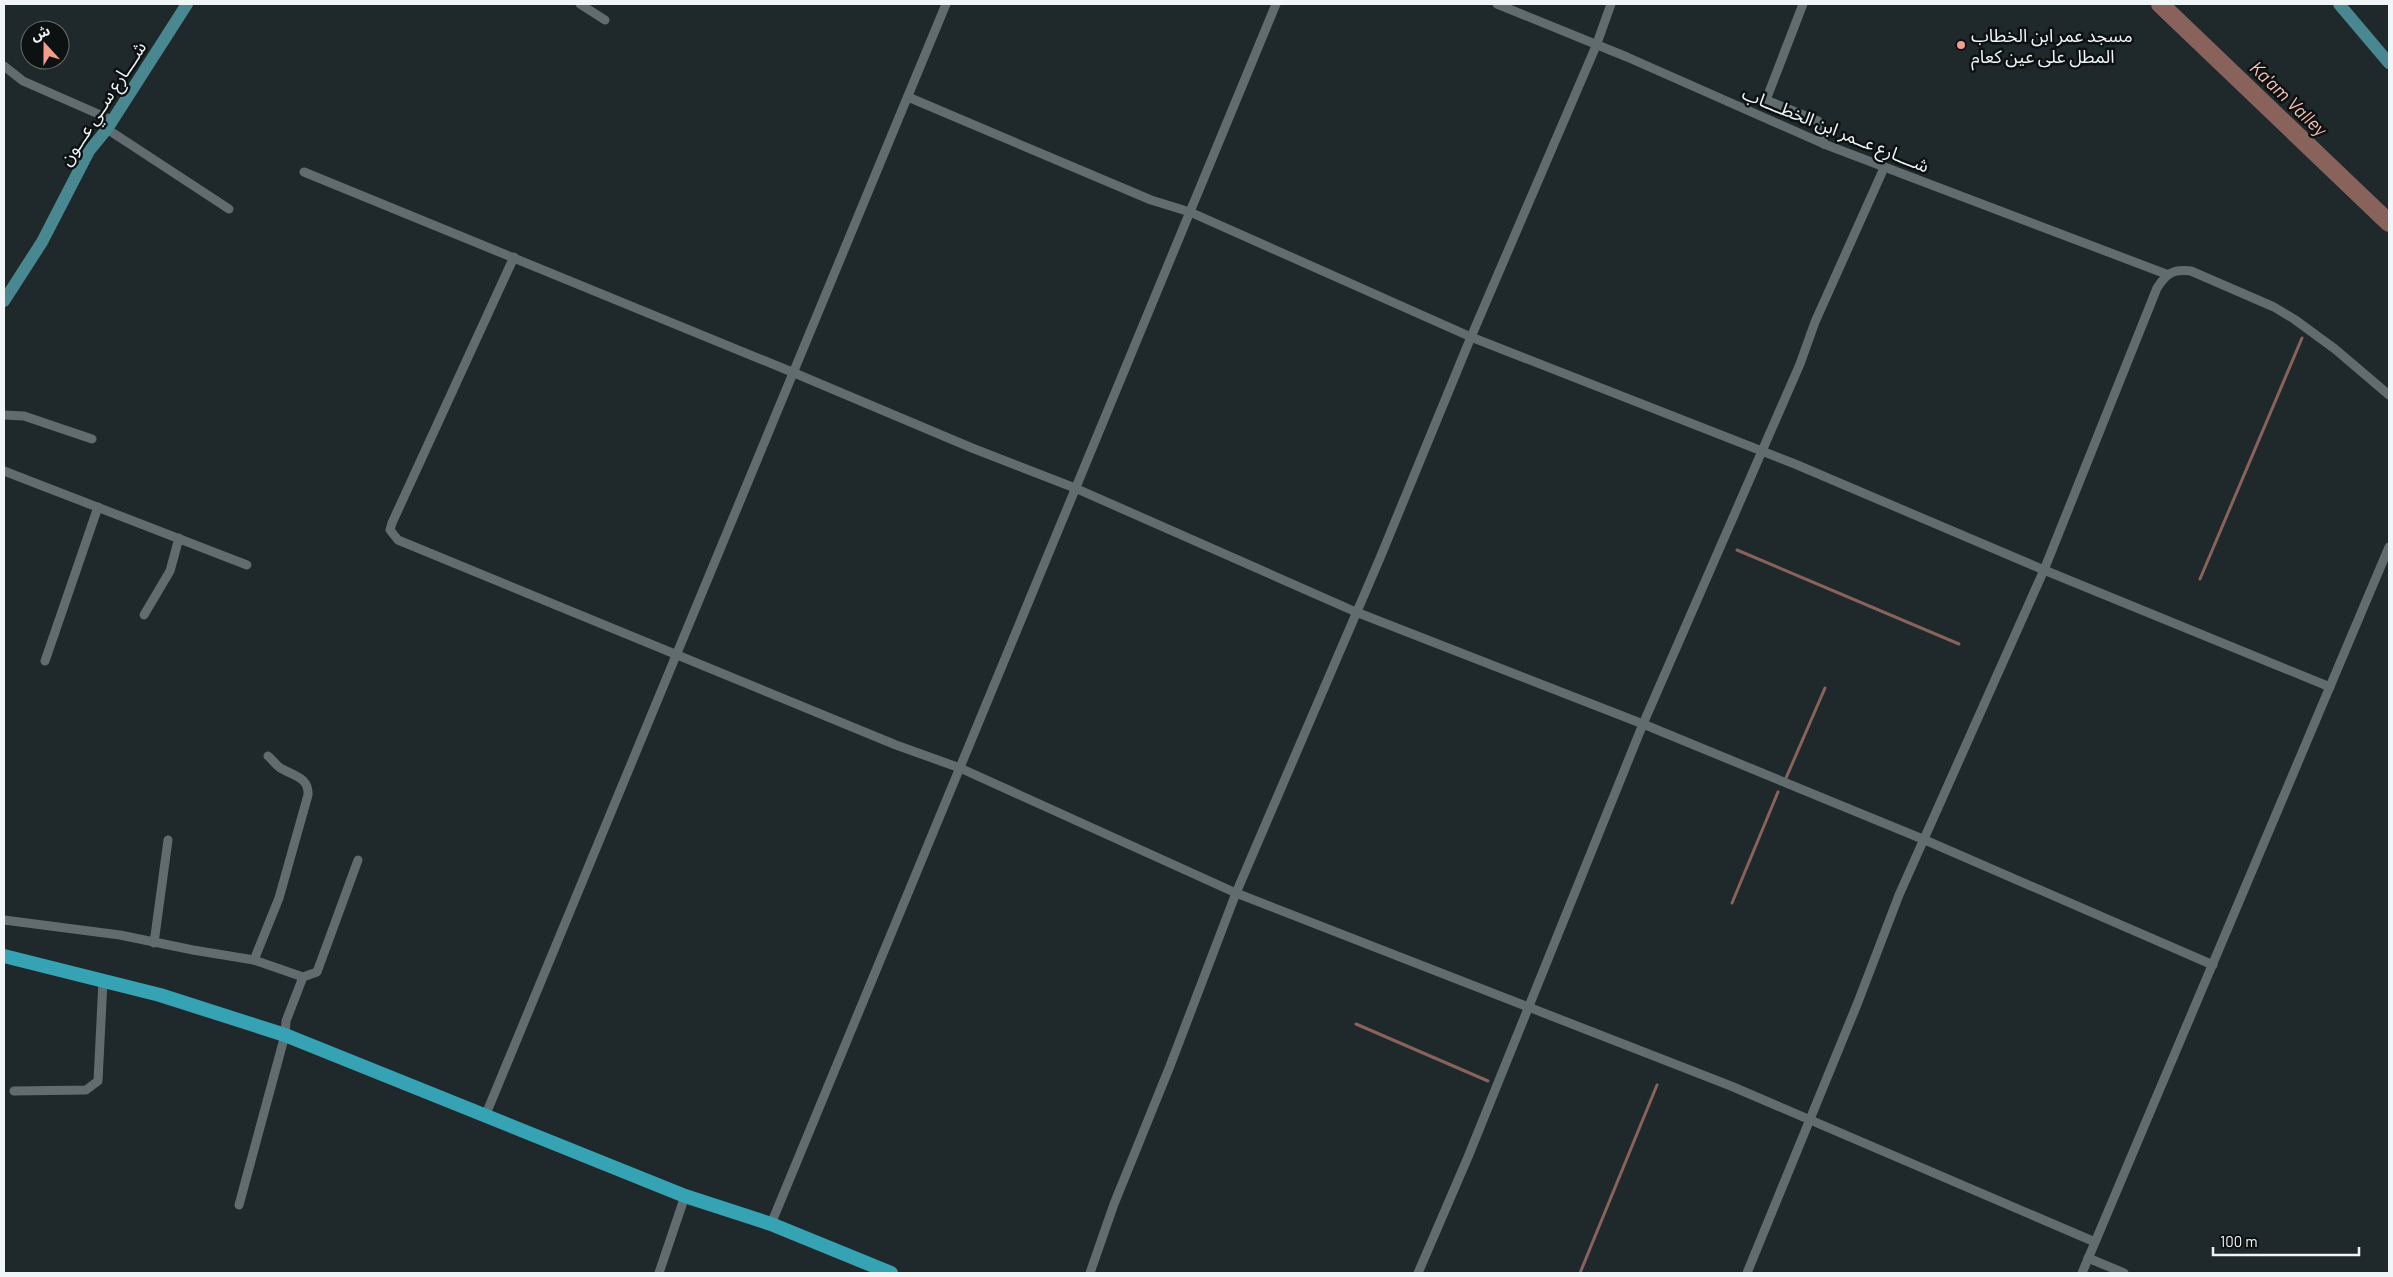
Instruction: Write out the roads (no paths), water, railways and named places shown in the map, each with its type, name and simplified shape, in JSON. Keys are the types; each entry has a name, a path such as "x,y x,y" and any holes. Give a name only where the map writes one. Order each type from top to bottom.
{"main road":[{"path":"4,956 160,995 285,1035 486,1114 685,1196 771,1224 891,1273"}],"street":[{"name":"شــــارع ســي عـــون","path":"4,301 42,242 89,151 109,124 188,4"},
{"path":"580,4 605,20"},
{"path":"486,1114 946,4"},
{"path":"771,1224 1276,4"},
{"name":"شــــارع عــمر ابن الخطــــاب","path":"1498,4 1596,46 1627,57 1824,144 2166,274"},
{"path":"1090,1273 1114,1204 1170,1066 1236,893 1596,46 1611,4"},
{"path":"1803,4 1766,100 1818,121 1824,144"},
{"path":"2339,4 2389,63"},
{"path":"4,66 23,81 109,124 229,209"},
{"path":"908,97 1151,200 1190,212 1471,337 1762,452 2330,688"},
{"path":"1418,1273 1643,724 1884,168"},
{"path":"304,172 514,257 972,448 1075,488 1356,612 1643,724 1924,840 2213,965"},
{"path":"514,257 411,480 390,530 398,540 676,656 896,745 960,768 1236,893 1731,1086 2095,1242"},
{"path":"1747,1273 1858,1002 1898,895 2044,570 2153,297 2166,274 2180,270 2191,271 2274,307 2328,344 2389,395"},
{"path":"4,415 24,416 92,439"},
{"path":"4,472 248,565"},
{"path":"45,661 98,507"},
{"path":"144,615 170,571 179,538"},
{"path":"2082,1273 2389,547"},
{"path":"254,960 279,898 308,795 308,785 304,780 279,767 268,756"},
{"path":"154,943 168,840"},
{"path":"4,920 120,935 154,943 254,960 304,977 317,972 358,860"},
{"path":"240,1205 285,1035 286,1021 304,977"},
{"path":"14,1091 86,1090 98,1081 102,981"},
{"path":"659,1273 685,1196"},
{"path":"2088,1258 2124,1273"}],"waterway":[{"name":"Ka'am Valley","path":"2160,4 2389,223"},
{"path":"2200,579 2302,338"},
{"path":"1737,550 1959,644"},
{"path":"1786,778 1825,688"},
{"path":"1732,903 1778,792"},
{"path":"1356,1024 1488,1081"},
{"path":"1580,1273 1657,1085"}],"place":[{"name":"مسجد عمر ابن الخطاب المطل على عين كعام","path":"1961,45"}]}
